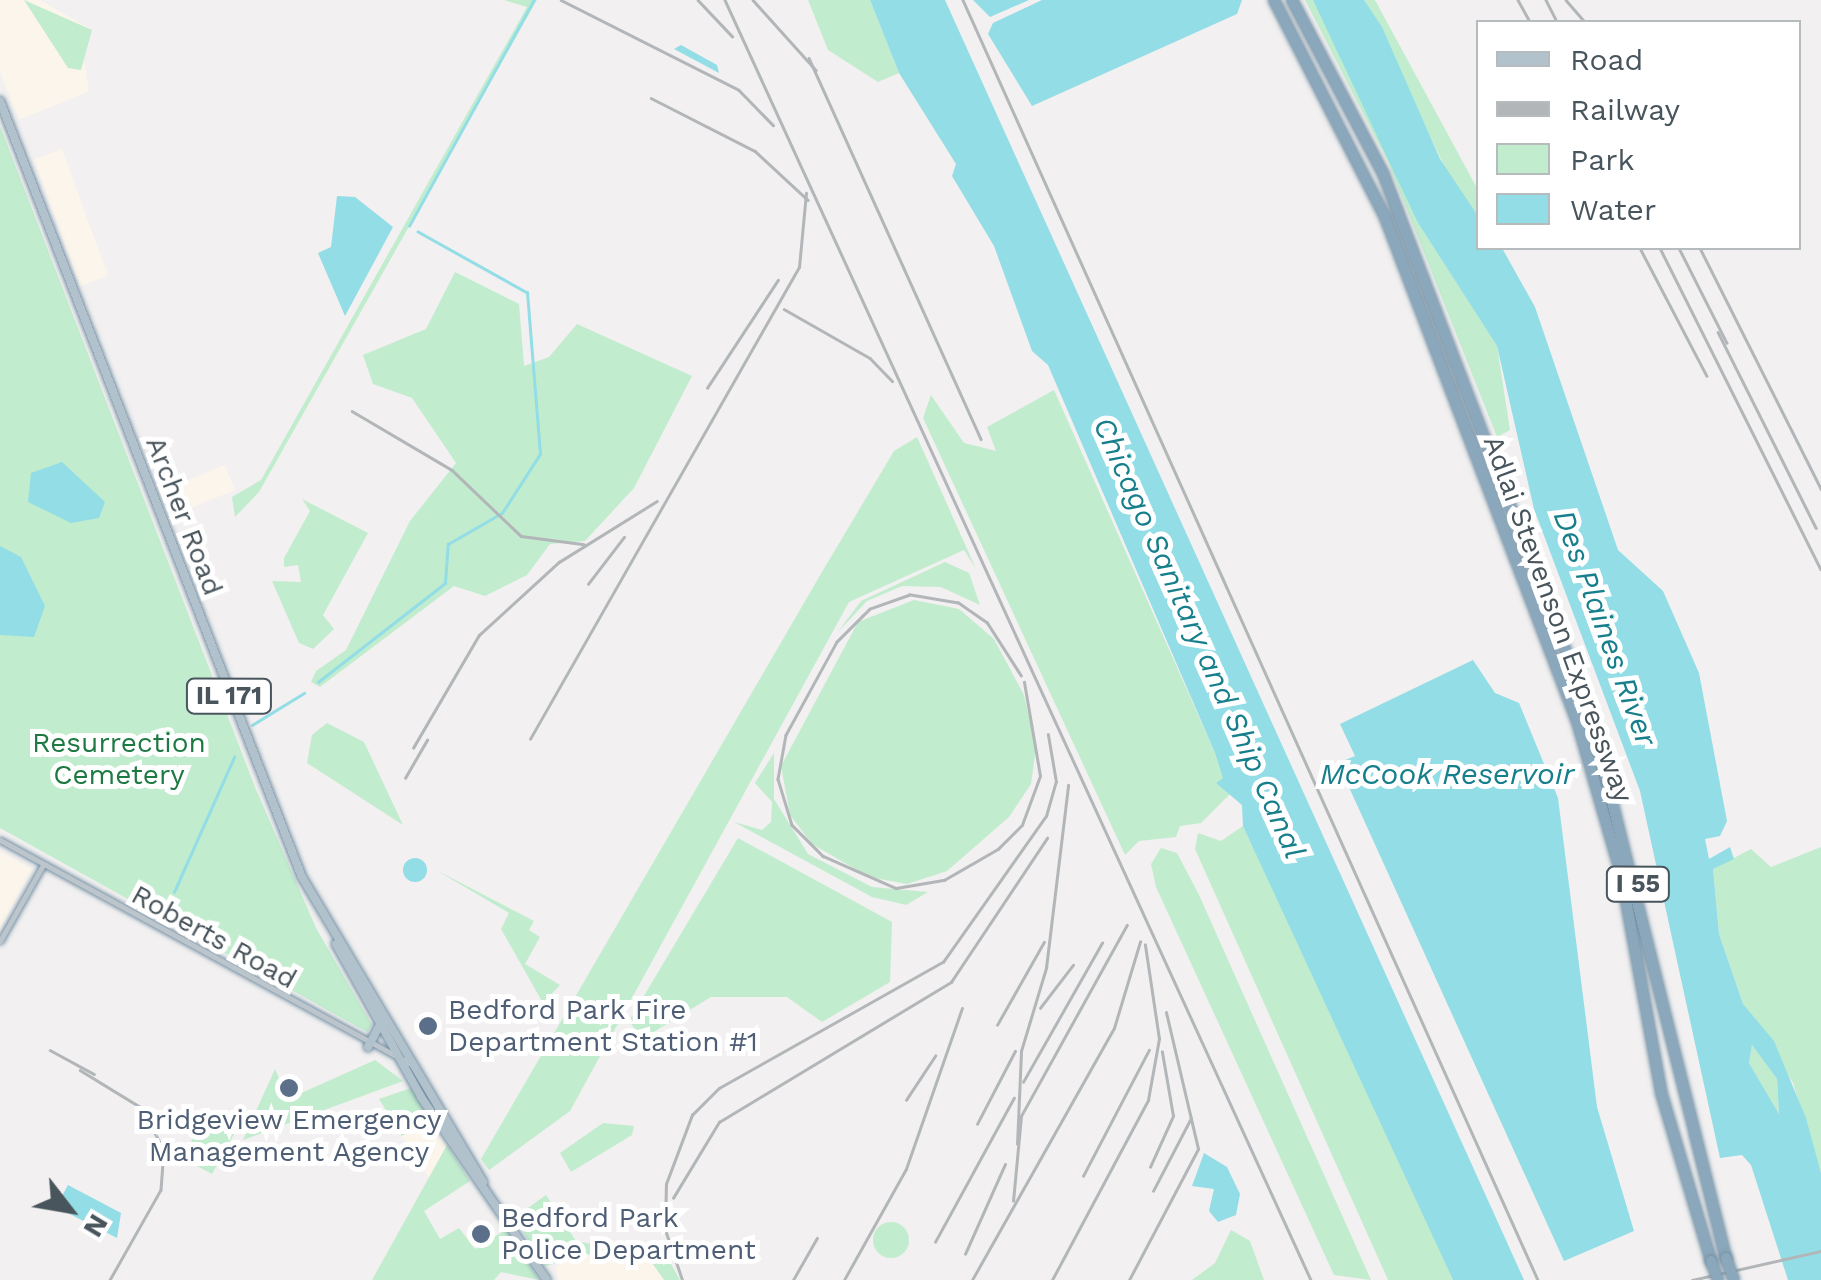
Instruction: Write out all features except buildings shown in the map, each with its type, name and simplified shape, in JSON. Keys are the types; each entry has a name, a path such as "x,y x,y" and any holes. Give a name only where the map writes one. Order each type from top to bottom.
{"highway":[{"name":"Adlai Stevenson Expressway","path":"1274,0 1385,217 1577,721 1621,872 1661,1092 1718,1280"},
{"name":"Adlai Stevenson Expressway","path":"1292,0 1383,173 1591,717 1734,1280"}],"main road":[{"name":"Archer Road","path":"0,101 283,835 380,1026 547,1280"},
{"name":"Archer Road","path":"336,944 483,1182"},
{"path":"368,1046 380,1026"}],"street":[{"name":"Roberts Road","path":"0,840 368,1046 411,1064"},
{"path":"0,940 43,864"}],"shaded area":[{"path":"0,0 40,0 92,30 82,48 89,91 19,120 0,72"},
{"path":"62,149 108,276 80,286 34,159"},
{"path":"225,465 235,490 171,516 161,491"},
{"path":"0,851 32,869 0,929"},
{"path":"432,1117 447,1145 429,1178 402,1136"},
{"path":"646,1246 664,1280 559,1280 555,1267 585,1252"}],"green space":[{"path":"24,0 92,30 81,70 68,68"},
{"path":"504,0 537,0 259,492 235,517 232,497 261,480 527,7"},
{"path":"808,0 870,0 899,73 878,82 828,50"},
{"path":"1305,0 1313,0 1364,98 1418,223 1497,346 1510,430 1497,437 1388,162"},
{"path":"1364,0 1375,0 1476,186 1476,213 1452,182"},
{"name":"Resurrection Cemetery","path":"0,126 255,787 316,928 372,1025 367,1032 0,828"},
{"path":"455,272 519,304 524,366 549,357 577,324 692,376 634,488 585,541 550,544 527,575 485,596 454,586 320,687 311,682 316,671 346,650 410,521 456,463 412,398 373,384 363,355 426,329"},
{"path":"1054,390 1215,753 1224,779 1216,783 1232,792 1201,823 1180,826 1176,837 1139,841 1125,855 923,418 931,395 964,443 996,451 987,427"},
{"path":"917,437 976,569 964,550 849,602 570,1111 489,1170 481,1159 822,572 894,451"},
{"path":"302,499 368,533 323,615 334,629 313,649 299,643 272,581 301,582 298,565 284,567 284,558 310,511"},
{"path":"945,562 969,573 980,605 941,587 902,586 867,601 837,633 861,601"},
{"path":"914,600 959,609 994,639 1024,695 1036,748 1031,784 1009,817 947,871 907,884 869,877 812,844 790,815 781,766 858,622"},
{"path":"327,723 364,742 403,825 307,763 312,735"},
{"path":"774,753 774,799 808,854 872,887 928,892 906,905 872,897 734,822 762,830 771,822 772,802 755,783"},
{"path":"1243,826 1453,1280 1388,1280 1195,849 1198,833 1221,841"},
{"path":"738,838 892,922 890,982 822,1022 787,997 711,997 642,1039 629,1021"},
{"path":"1821,847 1821,1173 1793,1083 1743,1004 1719,934 1713,869 1751,849 1771,867"},
{"path":"1161,848 1177,853 1199,895 1371,1280 1334,1275 1156,887 1151,864"},
{"path":"436,870 534,921 529,930 540,937 525,964 560,985 543,1003 501,929 509,913"},
{"path":"1752,1045 1777,1079 1779,1114 1749,1063"},
{"path":"375,1060 403,1081 243,1140 275,1069 288,1099"},
{"path":"411,1088 432,1117 402,1136 379,1099"},
{"path":"201,1123 238,1127 212,1174 182,1158"},
{"path":"603,1123 634,1126 632,1135 571,1172 560,1153"},
{"path":"447,1145 470,1181 424,1211 440,1239 459,1228 475,1249 507,1229 539,1280 501,1272 494,1280 372,1280"},
{"path":"546,1195 576,1241 614,1248 545,1266 514,1218"},
{"path":"891,1222 903,1228 909,1240 903,1252 891,1258 879,1252 873,1240 879,1228"},
{"path":"1231,1230 1250,1241 1264,1280 1192,1280 1215,1263"},
{"path":"665,1253 680,1280 664,1280 650,1260"}],"water":[{"name":"Chicago Sanitary and Ship Canal","path":"870,0 945,0 1524,1280 1453,1280 1243,826 1242,805 1216,783 1223,778 1215,753 1048,365 1032,351 994,246 952,176 956,164 899,73"},
{"path":"973,0 1029,0 990,17"},
{"path":"1042,0 1242,0 1237,14 1032,106 988,34 993,23"},
{"name":"Des Plaines River","path":"1313,0 1364,0 1382,27 1440,159 1476,213 1476,250 1503,250 1535,307 1618,550 1663,591 1699,673 1727,821 1720,836 1705,839 1709,859 1730,847 1734,859 1713,869 1719,934 1743,1004 1774,1041 1806,1118 1821,1173 1821,1280 1788,1280 1751,1165 1742,1155 1720,1158 1640,791 1534,509 1497,346 1418,223","holes":["1752,1045 1777,1079 1779,1114 1749,1063"]},
{"path":"681,45 717,65 719,73 674,49"},
{"path":"337,196 355,197 393,227 345,316 318,253 331,247"},
{"path":"62,462 105,502 99,518 71,523 28,502 31,473"},
{"path":"0,546 21,557 45,606 34,637 0,635"},
{"name":"McCook Reservoir","path":"1473,660 1495,693 1519,703 1558,798 1597,1107 1634,1231 1564,1261 1338,763 1355,756 1340,724"},
{"path":"415,858 424,861 424,879 415,882 406,879 403,870 406,861"},
{"path":"1204,1153 1227,1167 1240,1194 1236,1215 1218,1222 1209,1211 1214,1189 1192,1186"},
{"path":"68,1185 121,1213 117,1238 56,1207"}],"waterway":[{"path":"409,226 534,0"},
{"path":"318,682 445,583 448,544 502,513 540,454 527,293 418,232"},
{"path":"252,725 304,693"},
{"path":"174,892 234,757"}],"railway":[{"path":"561,0 739,90 773,125"},
{"path":"698,0 732,36"},
{"path":"725,0 1311,1280"},
{"path":"753,0 816,70"},
{"path":"963,0 1538,1280"},
{"path":"1518,0 1529,20"},
{"path":"1546,0 1556,20"},
{"path":"1566,0 1583,20"},
{"path":"809,58 981,439"},
{"path":"651,98 755,151 808,200"},
{"path":"530,739 799,267 806,193"},
{"path":"1641,250 1707,376"},
{"path":"1661,250 1821,569"},
{"path":"1680,250 1727,343"},
{"path":"1701,250 1821,489"},
{"path":"707,388 778,280"},
{"path":"784,309 870,358 892,381"},
{"path":"1718,332 1816,528"},
{"path":"352,411 452,470 521,536 583,544"},
{"path":"413,748 479,635 559,562 657,501"},
{"path":"588,584 624,537"},
{"path":"1021,676 987,623 958,603 910,595 870,609 837,642 786,735 778,779 792,825 823,856 896,888 944,880 998,849 1022,825 1040,776 1024,682"},
{"path":"682,1280 665,1230 666,1184 692,1115 719,1088 943,962 1046,816 1056,782 1048,735"},
{"path":"405,778 427,740"},
{"path":"1017,1144 1021,1051 1046,968 1068,785"},
{"path":"673,1198 719,1122 951,982 1047,838"},
{"path":"1013,1201 1021,1116 1127,925"},
{"path":"997,1025 1044,942"},
{"path":"972,1280 1114,1028 1140,942"},
{"path":"1023,1082 1102,943"},
{"path":"1052,1280 1148,1100 1159,1039 1145,945"},
{"path":"1040,1008 1073,965"},
{"path":"844,1280 906,1169 962,1008"},
{"path":"1129,1280 1198,1149 1166,1013"},
{"path":"50,1050 94,1074"},
{"path":"1083,1176 1149,1050"},
{"path":"977,1124 1015,1051"},
{"path":"1150,1167 1173,1116 1162,1052"},
{"path":"906,1100 935,1056"},
{"path":"80,1070 142,1108 164,1150 161,1190 110,1280"},
{"path":"935,1242 1014,1098"},
{"path":"1153,1191 1191,1118"},
{"path":"965,1254 1005,1164"},
{"path":"793,1280 817,1238"},
{"path":"1692,1280 1821,1251"}],"place":[{"name":"Bedford Park Fire Department Station #1","path":"428,1026"},
{"name":"Bridgeview Emergency Management Agency","path":"289,1088"},
{"name":"Bedford Park Police Department","path":"481,1234"}]}
